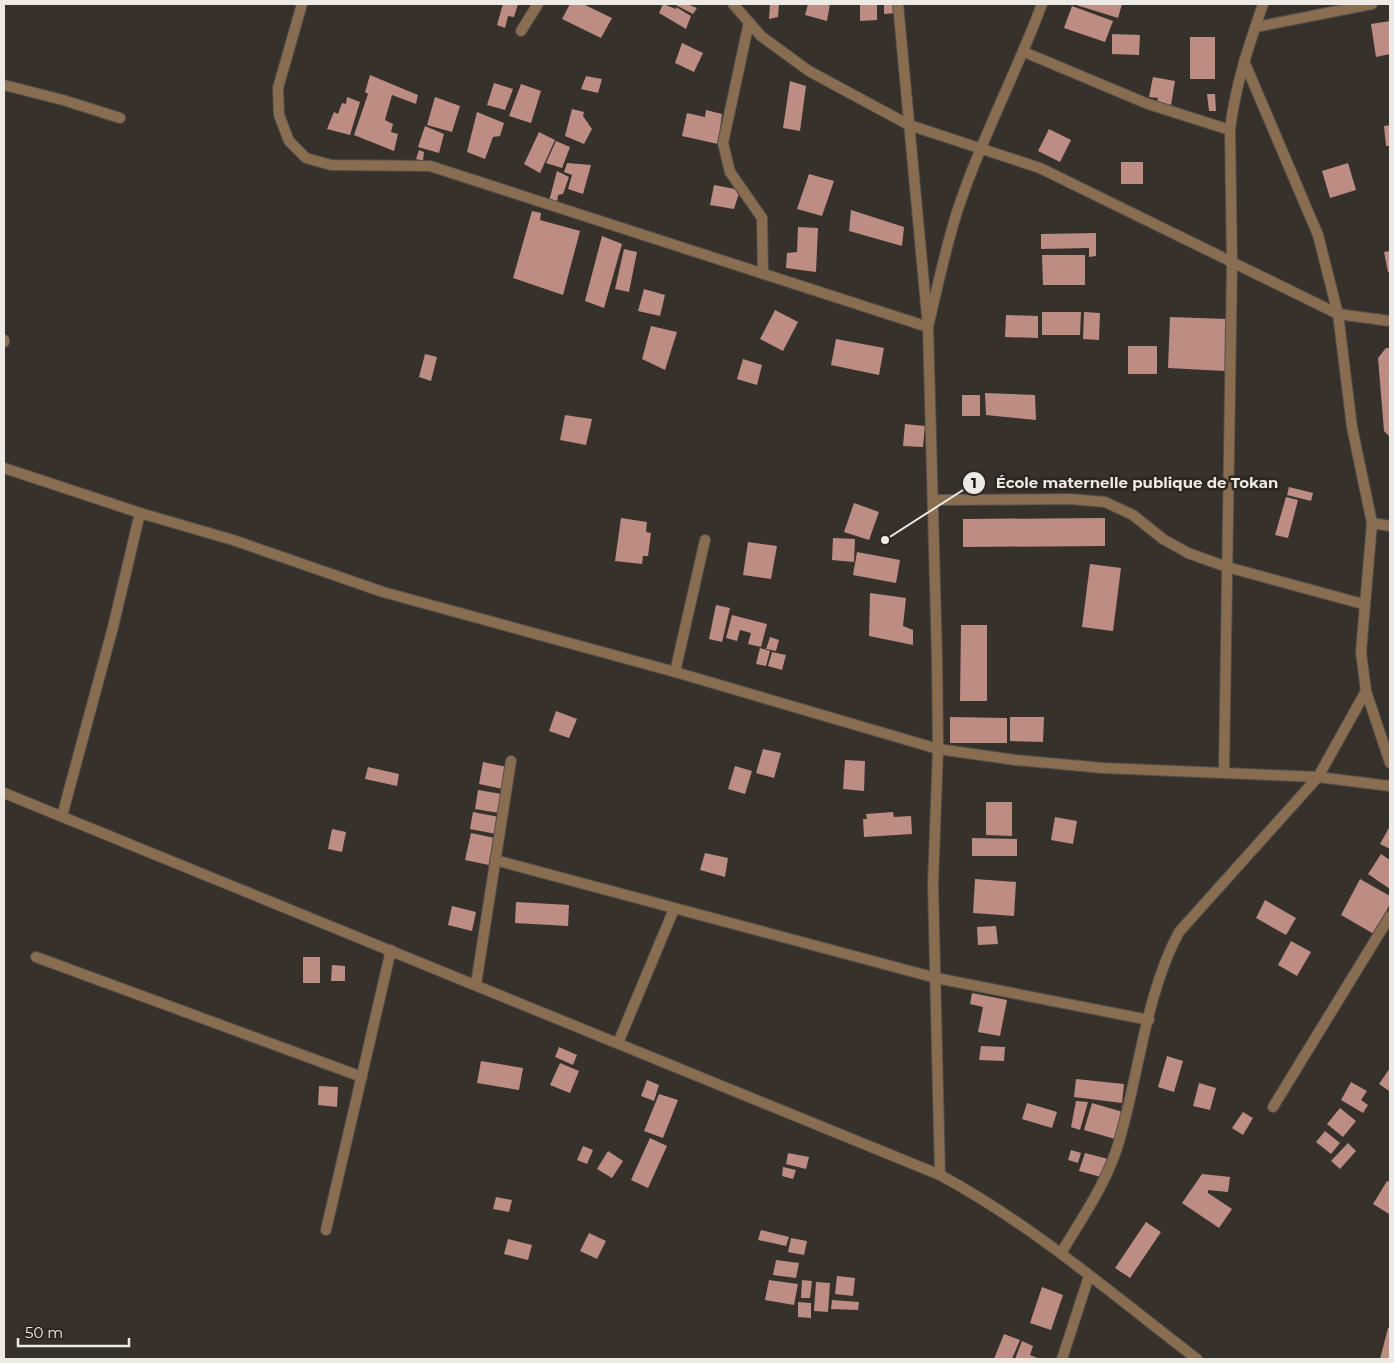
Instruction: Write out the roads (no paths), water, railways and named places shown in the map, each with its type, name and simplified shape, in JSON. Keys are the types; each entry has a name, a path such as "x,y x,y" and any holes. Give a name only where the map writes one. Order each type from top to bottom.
{"street":[{"path":"302,4 278,88 279,115 289,141 306,158 331,165 430,166 928,327"},
{"path":"521,31 538,4"},
{"path":"732,4 761,36 809,71 909,125 1040,168 1338,314 1390,320"},
{"path":"898,4 928,327 934,500 938,749 933,884 940,1175"},
{"path":"928,327 957,213 981,149 1024,52 1042,4"},
{"path":"1224,772 1232,263 1230,130 1244,61 1263,4"},
{"path":"1256,26 1372,4"},
{"path":"749,22 723,143 730,172 762,218 763,274"},
{"path":"1024,52 1148,104 1230,130"},
{"path":"1244,61 1318,235 1338,314 1352,427 1372,523 1363,604 1361,652 1366,691 1390,763"},
{"path":"4,85 64,100 120,118"},
{"path":"4,468 140,513 233,540 383,592 675,672 938,749 1015,760 1093,767 1318,777 1390,786"},
{"path":"934,500 1070,499 1105,502 1133,514 1163,539 1188,553 1227,567 1363,604"},
{"path":"62,816 113,627 140,513"},
{"path":"1372,523 1390,526"},
{"path":"675,672 705,540"},
{"path":"1061,1253 1112,1162 1134,1087 1165,958 1179,932 1318,777 1366,691"},
{"path":"476,984 511,761"},
{"path":"4,793 476,984 767,1106 940,1175 985,1200 1061,1253 1197,1359"},
{"path":"495,860 936,978 1149,1020"},
{"path":"618,1042 674,909"},
{"path":"1273,1107 1390,916"},
{"path":"326,1230 391,950"},
{"path":"36,957 362,1077"},
{"path":"1062,1359 1089,1276"}],"place":[{"name":"École maternelle publique de Tokan","path":"885,540"}]}
